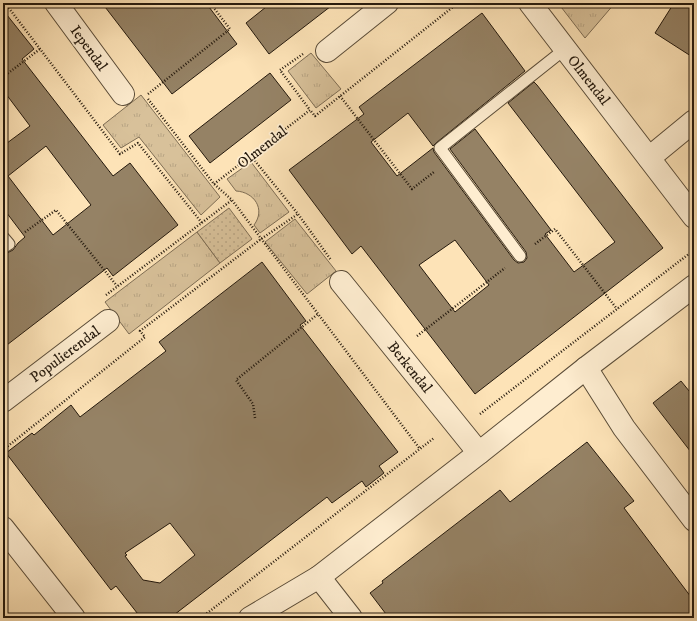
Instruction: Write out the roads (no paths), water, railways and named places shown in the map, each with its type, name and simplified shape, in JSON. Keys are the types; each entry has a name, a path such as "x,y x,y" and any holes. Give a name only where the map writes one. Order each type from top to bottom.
{"street":[{"name":"Iependal","path":"56,3 123,94"},
{"path":"327,51 388,3"},
{"name":"Olmendal","path":"530,3 694,217"},
{"path":"649,158 694,121"},
{"name":"Berkendal","path":"341,282 479,453"},
{"path":"250,618 319,577 586,368 694,286"},
{"name":"Populierendal","path":"3,401 108,321"},
{"path":"586,368 624,428 694,520"},
{"path":"3,528 74,618"},
{"path":"319,577 351,618"}],"lane":[{"path":"520,256 440,148 565,49"}]}
